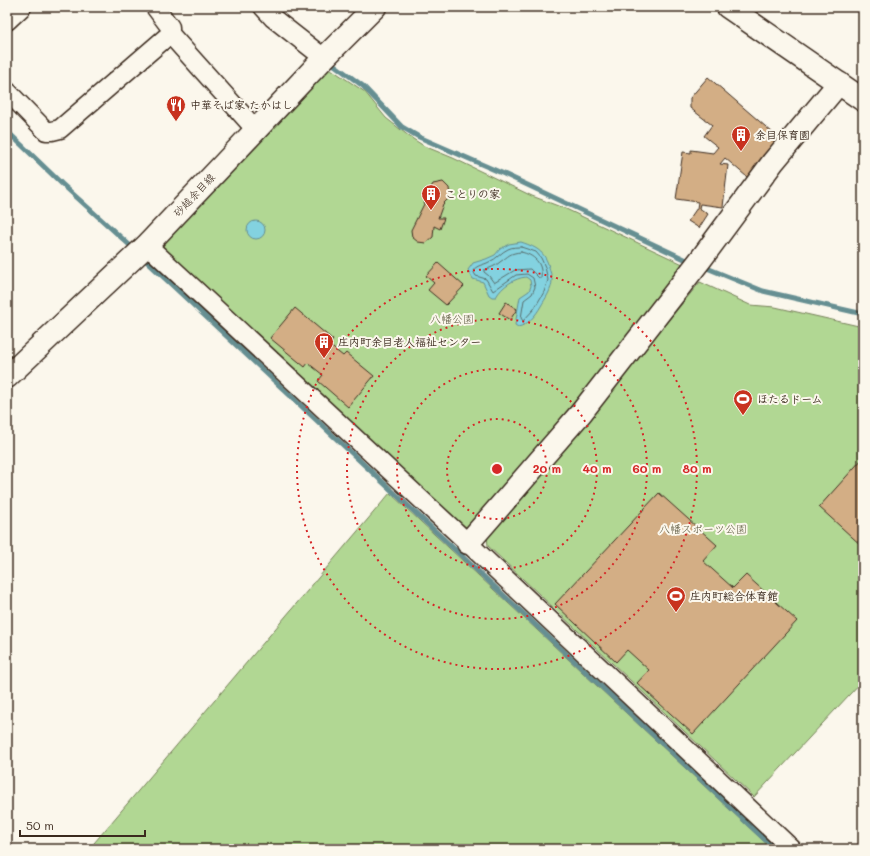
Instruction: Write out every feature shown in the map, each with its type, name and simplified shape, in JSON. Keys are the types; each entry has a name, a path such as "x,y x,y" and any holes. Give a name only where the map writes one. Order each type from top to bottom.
{"street":[{"path":"7,21 22,7"},
{"path":"155,7 170,27 170,34 256,130"},
{"path":"263,7 273,18 324,58"},
{"name":"砂越余目線","path":"7,377 147,245 324,58 375,7"},
{"path":"728,7 863,100"},
{"path":"7,91 46,131 60,129 170,34"},
{"path":"468,544 581,413 701,259 773,162 839,83"},
{"path":"147,245 792,849"}],"green space":[{"name":"八幡公園","path":"325,65 365,92 386,118 424,146 453,158 532,196 566,209 687,266 467,531 158,245"},
{"name":"八幡スポーツ公園","path":"700,282 750,305 775,307 863,327 863,680 754,797 488,546 487,536 529,489"},
{"path":"390,493 772,849 89,849"}],"water":[{"path":"252,221 260,221 265,226 263,237 260,239 252,239 247,234 247,226"},
{"path":"521,242 537,249 544,255 552,284 550,291 537,313 528,322 518,327 515,325 520,297 529,291 531,286 530,280 526,277 513,281 505,286 496,297 492,297 489,295 483,282 473,279 468,270 473,263 495,255 500,249 509,244"}],"building":[{"name":"余目保育園","path":"708,77 780,139 747,177 725,158 720,164 728,165 723,207 700,204 699,208 708,214 699,228 688,221 697,208 698,202 676,199 683,152 691,153 691,150 713,153 718,147 704,136 712,125 690,108 690,98"},
{"name":"ことりの家","path":"443,182 449,188 450,197 443,204 438,218 444,218 440,229 434,226 433,237 426,243 418,242 412,237 411,230 433,184"},
{"path":"438,263 464,286 446,305 428,290 434,283 426,276"},
{"path":"506,302 517,309 510,320 499,313"},
{"name":"庄内町余目老人福祉センター","path":"295,308 333,340 329,345 343,356 346,353 374,376 348,407 318,381 323,375 308,363 305,367 270,338"},
{"path":"863,458 863,547 819,507"},
{"name":"庄内町総合体育館","path":"659,493 717,545 703,561 733,588 746,575 797,621 693,734 637,683 649,670 627,650 616,662 555,604"}],"waterway":[{"path":"329,61 363,86 402,127 419,137 504,174 691,262"},
{"path":"7,131 62,184 135,250"},
{"path":"142,257 775,849"},
{"path":"702,266 763,291 863,314"}],"place":[{"name":"中華そば家 たかはし","path":"176,122"},
{"name":"余目保育園","path":"741,152"},
{"name":"ことりの家","path":"431,211"},
{"name":"庄内町余目老人福祉センター","path":"324,359"},
{"name":"ほたるドーム","path":"743,416"},
{"name":"庄内町総合体育館","path":"676,613"}]}
